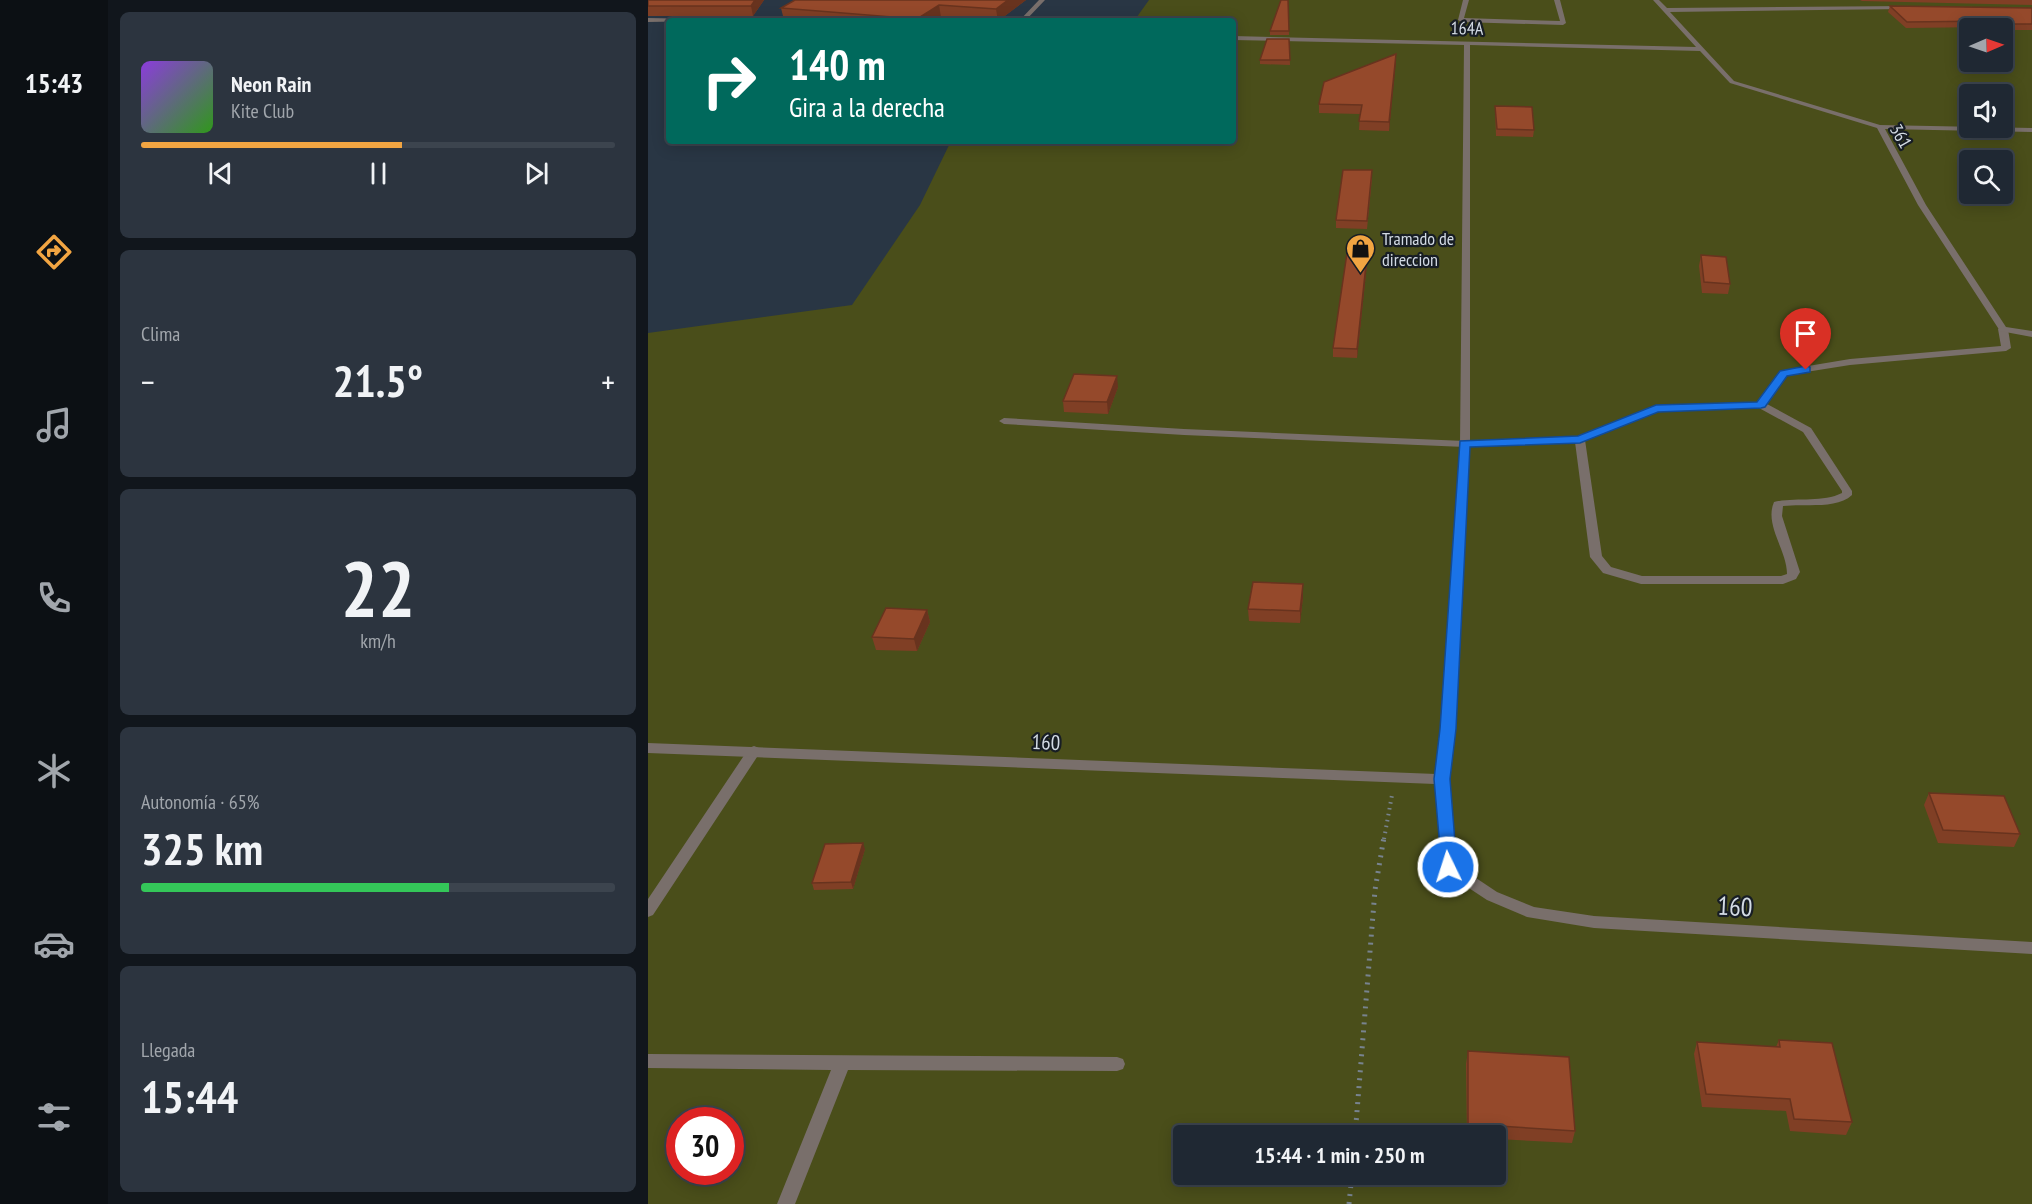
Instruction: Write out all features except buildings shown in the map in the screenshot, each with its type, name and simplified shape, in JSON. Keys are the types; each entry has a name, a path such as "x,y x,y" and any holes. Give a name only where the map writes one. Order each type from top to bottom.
{"street":[{"path":"1025,18 1042,0"},
{"path":"1466,0 1461,20 1563,23 1557,0"},
{"name":"361","path":"1656,0 1732,82 1880,127 1922,205 2003,329"},
{"path":"1666,10 1918,7"},
{"path":"648,20 666,20"},
{"name":"164A","path":"1236,38 1467,42 1701,50"},
{"path":"1442,779 1448,729 1464,444 1467,42"},
{"path":"1880,127 2032,130"},
{"path":"1761,405 1784,374 1850,362 2006,348 2003,329 2032,334"},
{"path":"1004,420 1196,433 1464,444 1580,439 1656,409 1761,405 1807,430 1847,491 1847,495 1841,499 1795,500 1778,504 1776,516 1794,572 1792,576 1783,580 1641,580 1607,570 1596,557 1580,439"},
{"name":"160","path":"648,748 1442,779 1448,867 1492,896 1532,913 1594,922 2032,948"},
{"path":"648,911 754,751"},
{"path":"648,1061 1118,1064"},
{"path":"786,1204 842,1063"}],"path":[{"path":"1356,1125 1375,891 1395,777"},
{"path":"1349,1204 1351,1185"}],"green space":[{"path":"1149,0 2032,0 2032,1204 648,1204 648,333 852,305 920,205 950,144 1236,144 1236,18 1136,18"}],"place":[{"name":"Tramado de direccion","path":"1361,274"}],"route":[{"path":"1448,867 1442,779 1448,729 1464,444 1580,439 1656,409 1761,405 1784,374 1806,370"}]}
